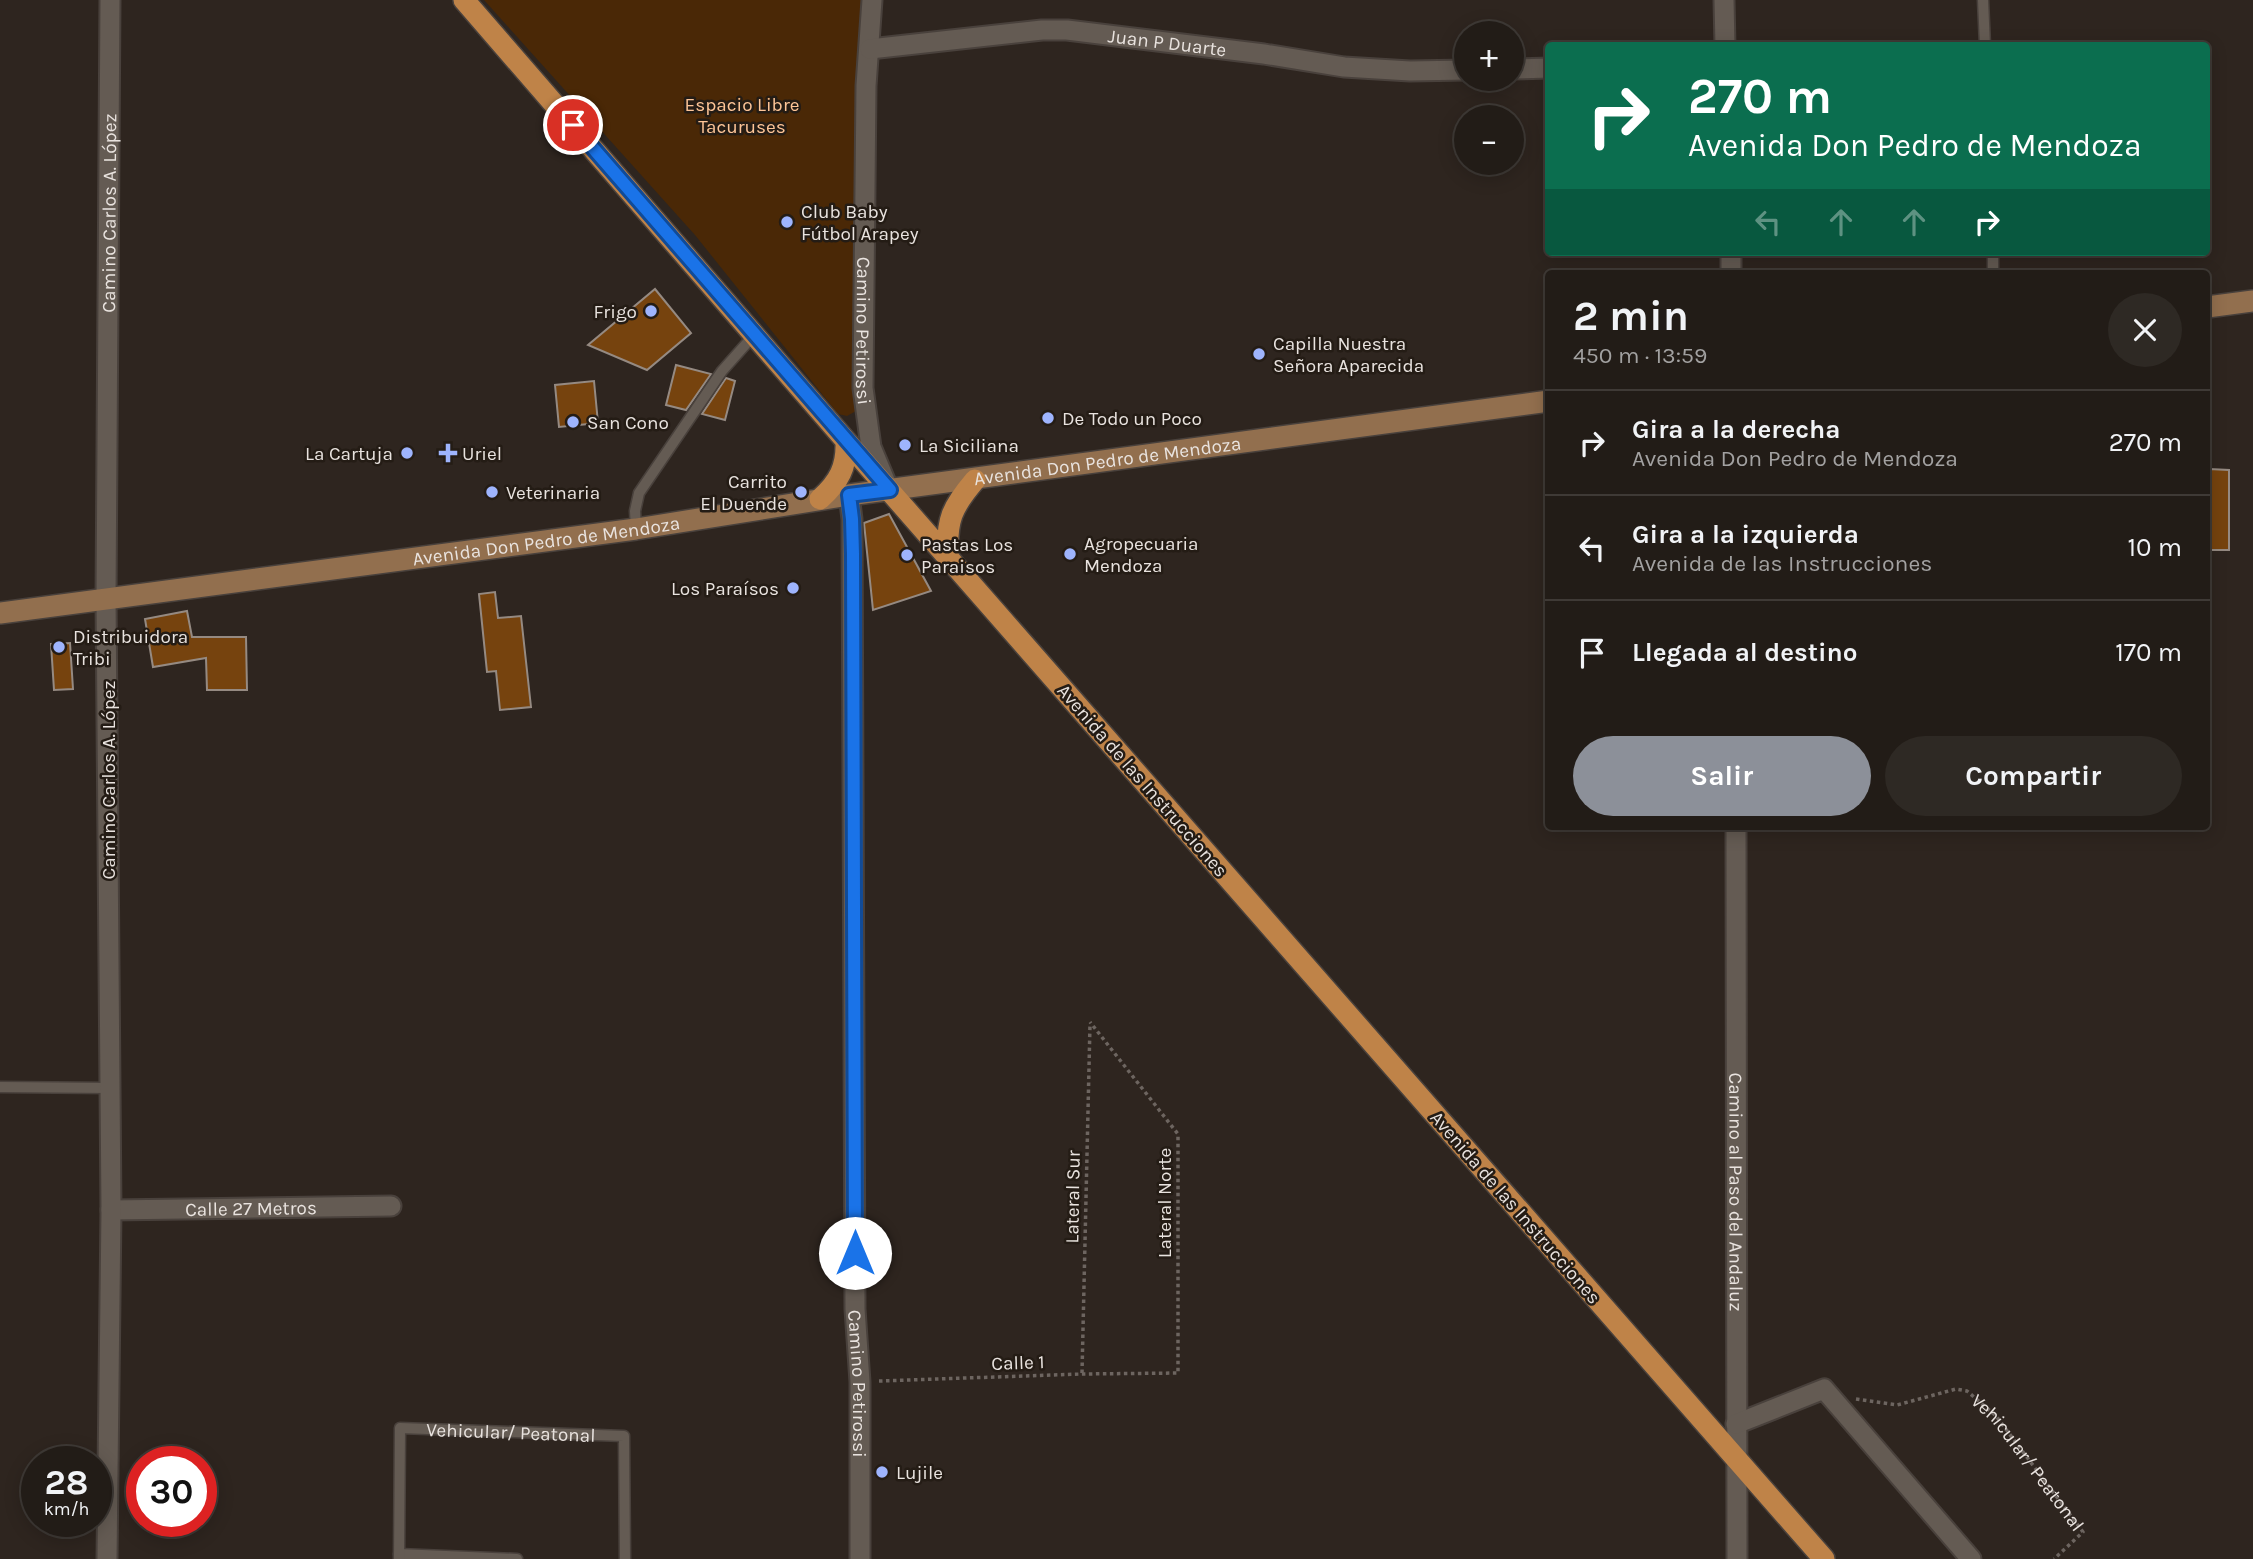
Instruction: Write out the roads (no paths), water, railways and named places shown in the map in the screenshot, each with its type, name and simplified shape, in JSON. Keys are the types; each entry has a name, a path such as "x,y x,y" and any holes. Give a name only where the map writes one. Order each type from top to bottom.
{"main road":[{"name":"Avenida de las Instrucciones","path":"464,0 1824,1559"},
{"path":"2210,307 2253,300"},
{"name":"Avenida Don Pedro de Mendoza","path":"0,613 1545,402"},
{"path":"820,499 836,484 844,470 846,441"},
{"path":"947,556 946,530 952,510 975,480"}],"street":[{"name":"Camino Carlos A. López","path":"107,1559 111,1210 106,598 110,0"},
{"name":"Camino Petirossi","path":"872,0 866,86 863,388 871,447 890,490"},
{"path":"1724,0 1725,42"},
{"name":"Juan P Duarte","path":"870,49 1042,30 1067,30 1264,54 1344,67 1454,70"},
{"path":"1524,69 1545,68"},
{"name":"Camino Petirossi","path":"849,495 853,554 855,1295 860,1382 860,1559"},
{"name":"Camino al Paso del Andaluz","path":"1736,830 1737,1559"},
{"name":"Calle 27 Metros","path":"111,1210 391,1206"},
{"path":"1736,1424 1824,1389 1971,1559"}],"lane":[{"path":"1983,0 1985,42"},
{"path":"636,528 635,511 639,493 722,372 754,335"},
{"path":"0,1087 110,1088"},
{"name":"Vehicular/ Peatonal","path":"516,1559 399,1556 400,1428 624,1436 625,1559"}],"place":[{"name":"Club Baby Fútbol Arapey","path":"787,222"},
{"name":"Frigo","path":"651,311"},
{"name":"Capilla Nuestra Señora Aparecida","path":"1259,354"},
{"name":"De Todo un Poco","path":"1048,418"},
{"name":"San Cono","path":"573,422"},
{"name":"La Siciliana","path":"905,445"},
{"name":"La Cartuja","path":"407,453"},
{"name":"Uriel","path":"448,453"},
{"name":"Veterinaria","path":"492,492"},
{"name":"Carrito El Duende","path":"801,492"},
{"name":"Agropecuaria Mendoza","path":"1070,554"},
{"name":"Pastas Los Paraisos","path":"907,555"},
{"name":"Los Paraísos","path":"793,588"},
{"name":"Distribuidora Tribi","path":"59,647"},
{"name":"Lujile","path":"882,1472"}],"park label":[{"name":"Espacio Libre Tacuruses","path":"742,115"}]}
